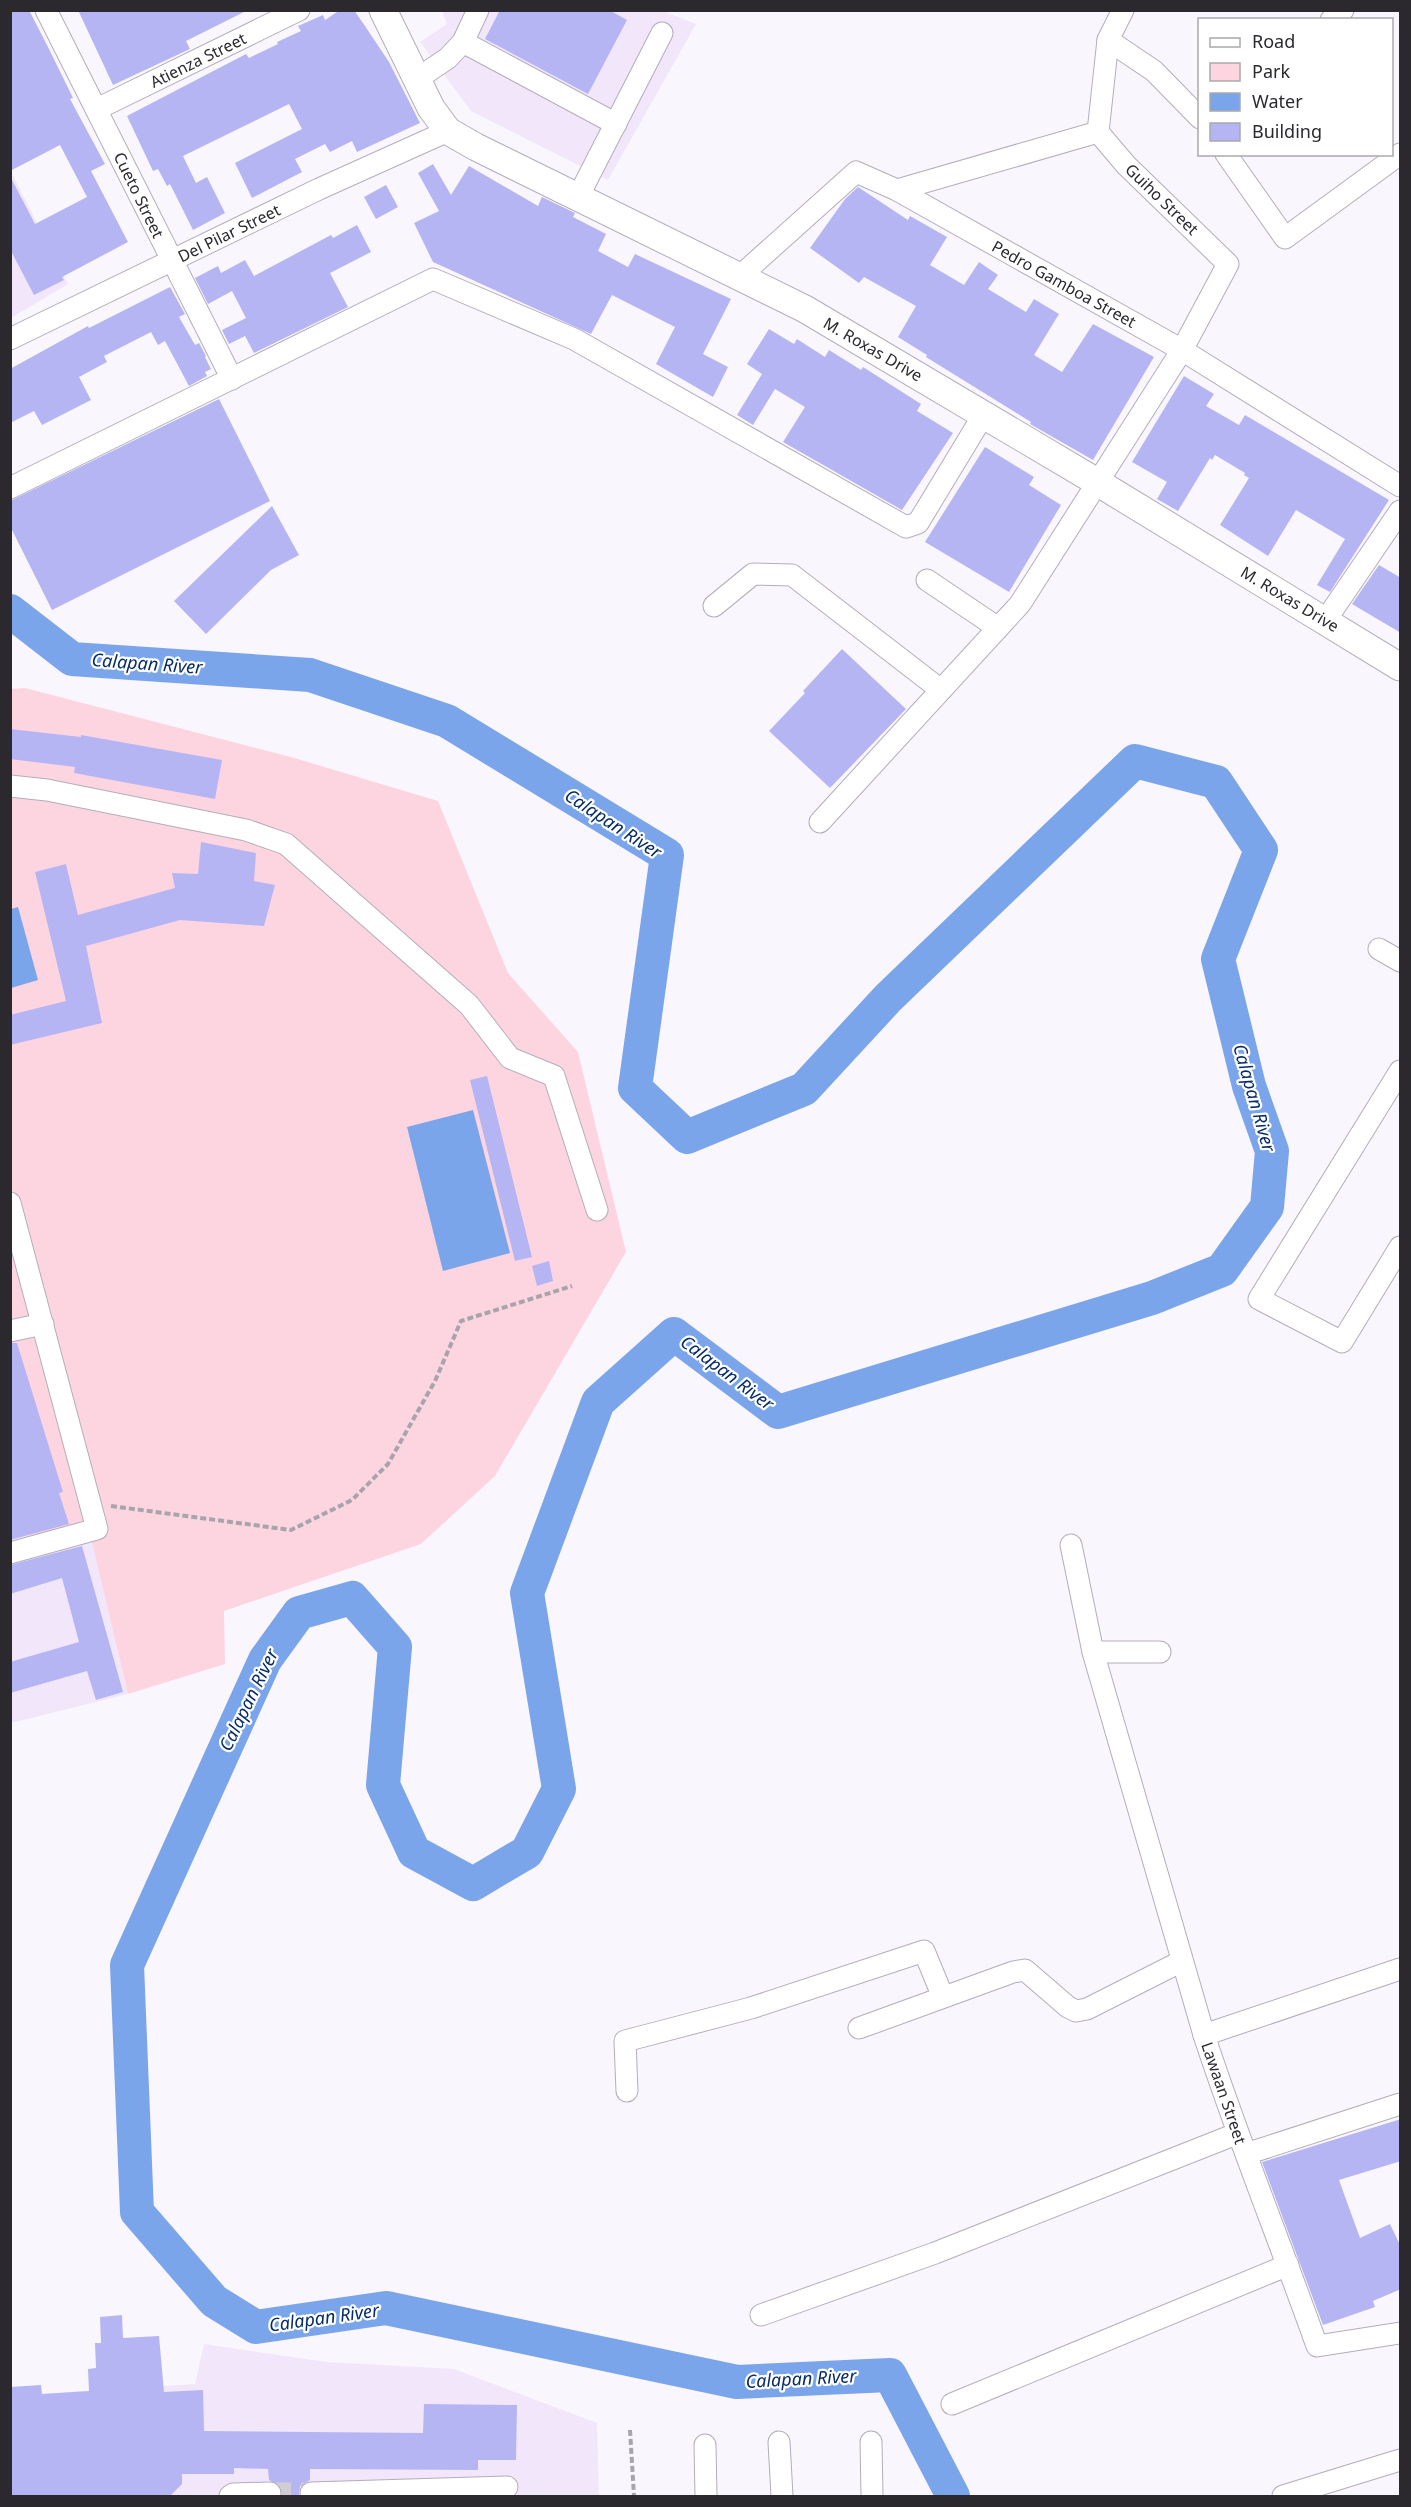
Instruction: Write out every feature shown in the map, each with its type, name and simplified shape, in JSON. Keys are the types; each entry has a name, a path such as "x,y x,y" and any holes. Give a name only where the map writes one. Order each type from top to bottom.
{"main road":[{"name":"M. Roxas Drive","path":"383,10 431,108 448,131 805,309 984,414 1401,667"}],"street":[{"name":"Cueto Street","path":"46,10 232,379"},
{"name":"Atienza Street","path":"97,109 299,10"},
{"path":"417,79 448,58 463,42 478,10"},
{"path":"897,190 1098,132 1108,39 1124,10"},
{"path":"578,197 662,33"},
{"path":"1108,39 1154,71 1198,116"},
{"path":"463,42 616,124"},
{"name":"Del Pilar Street","path":"10,339 319,189 448,131"},
{"name":"Guiho Street","path":"1098,132 1126,165 1228,264 1182,350"},
{"path":"1227,156 1285,238 1401,154"},
{"name":"Pedro Gamboa Street","path":"739,277 856,172 897,190 1182,350 1401,486"},
{"path":"10,488 433,279 574,339 906,527 918,523 984,414"},
{"path":"820,822 1020,604 1182,350"},
{"path":"1325,621 1401,511"},
{"path":"714,606 753,574 792,575 941,690"},
{"path":"927,580 998,628"},
{"path":"10,786 46,790 246,830 286,844 469,1005 510,1058 554,1076 597,1210"},
{"path":"1379,949 1401,961"},
{"path":"1401,1071 1258,1299 1342,1342 1394,1277 1401,1247"},
{"path":"10,1203 97,1529 10,1553"},
{"path":"10,1331 43,1324"},
{"path":"1071,1545 1093,1652 1204,2035"},
{"path":"1093,1652 1160,1652"},
{"path":"627,2091 625,2041 751,2007 924,1951 943,1997"},
{"path":"859,2028 1025,1970 1068,2007 1076,2011 1087,2009 1182,1961"},
{"name":"Lawaan Street","path":"1401,1969 1204,2035 1236,2134 1246,2154 1317,2346 1401,2333"},
{"path":"1246,2154 1401,2104"},
{"path":"761,2315 935,2253 1236,2134"},
{"path":"952,2404 1288,2265"},
{"path":"779,2442 782,2496"},
{"path":"871,2442 872,2496"},
{"path":"705,2445 706,2496"},
{"path":"1284,2496 1401,2460"},
{"path":"311,2493 507,2487"},
{"path":"230,2496 270,2493"}],"path":[{"path":"90,1503 291,1530 352,1500 388,1464 435,1381 461,1321 572,1286"},
{"path":"630,2430 634,2496"}],"shaded area":[{"path":"442,11 663,11 696,24 608,180 471,111 420,42 447,24"},
{"path":"10,170 68,284 11,318 10,318"},
{"path":"10,1473 90,1533 128,1694 11,1723"},
{"path":"204,2344 326,2362 454,2369 597,2423 599,2496 11,2496 11,2396 195,2384"}],"green space":[{"path":"25,688 291,757 438,801 508,973 578,1052 626,1252 495,1476 421,1544 224,1611 225,1664 128,1694 90,1534 33,1552 11,1473 11,689"}],"water":[{"path":"18,907 38,980 11,988 11,909"},
{"path":"473,1110 510,1253 443,1271 407,1127"}],"building":[{"path":"10,10 29,10 48,47 73,98 70,99 105,164 91,171 128,242 62,277 64,280 34,295 10,249 10,176 35,224 87,197 60,145 10,171"},
{"path":"78,10 248,10 186,41 190,49 113,85"},
{"path":"340,10 354,10 389,62 420,123 357,152 352,141 330,152 325,144 295,159 302,172 252,198 235,163 302,129 289,104 183,156 196,183 207,177 225,213 193,230 170,184 167,186 158,169 153,171 127,116 246,54 249,58 278,44 277,42 301,31 298,26 323,15 325,20"},
{"path":"500,10 609,10 627,20 588,94 485,39"},
{"path":"433,164 451,195 469,166 538,206 542,197 575,213 573,217 606,234 598,251 628,267 635,254 731,299 703,354 728,367 713,397 656,364 675,327 612,295 591,334 433,262 414,223 439,211 418,173"},
{"path":"386,185 398,207 376,219 364,197"},
{"path":"858,187 908,220 910,216 947,237 930,265 964,285 979,262 998,275 988,289 1026,312 1034,299 1059,314 1034,355 1062,372 1093,324 1154,357 1093,460 1030,424 1031,422 898,337 916,306 864,277 859,283 810,248 845,199"},
{"path":"357,225 371,252 330,273 348,307 254,353 245,336 229,344 222,330 246,318 232,291 208,304 195,278 218,266 221,273 245,260 254,276 331,235 333,238"},
{"path":"170,287 185,314 179,317 195,345 199,343 206,356 211,369 205,372 207,376 189,386 165,341 158,345 151,332 104,356 107,362 79,377 91,400 42,425 34,411 10,423 10,369 88,326 89,328"},
{"path":"769,329 794,344 797,339 825,357 829,350 861,370 863,367 921,404 917,411 953,433 902,510 783,442 805,407 775,389 753,425 737,415 762,374 747,364"},
{"path":"1184,376 1214,394 1206,406 1239,425 1245,415 1389,500 1330,592 1317,585 1345,539 1296,510 1268,556 1220,525 1249,478 1244,475 1245,473 1215,455 1212,460 1210,458 1178,511 1157,499 1167,482 1132,462"},
{"path":"219,399 270,501 52,610 10,526 10,501"},
{"path":"985,447 1034,477 1029,485 1061,505 1009,592 925,542"},
{"path":"272,506 299,555 271,570 206,634 174,601"},
{"path":"1379,565 1401,578 1401,633 1352,604"},
{"path":"842,649 906,709 830,788 769,731"},
{"path":"10,729 81,737 81,735 222,760 215,799 74,773 75,767 10,759"},
{"path":"201,842 256,853 254,881 275,885 264,926 180,920 86,946 102,1023 10,1045 10,1015 66,1001 35,872 66,864 78,915 175,888 172,873 198,874"},
{"path":"487,1076 532,1257 515,1261 470,1080"},
{"path":"549,1261 553,1281 537,1286 532,1266"},
{"path":"10,1343 17,1343 63,1492 59,1493 69,1524 10,1540"},
{"path":"82,1546 123,1692 96,1700 87,1671 10,1693 10,1662 79,1642 62,1578 10,1594 10,1565"},
{"path":"1401,2119 1401,2161 1339,2180 1360,2238 1390,2224 1401,2247 1401,2289 1373,2301 1375,2307 1323,2325 1262,2162"},
{"path":"122,2315 123,2338 159,2336 164,2392 203,2390 204,2431 423,2433 424,2404 517,2405 516,2460 478,2460 478,2470 310,2469 310,2480 300,2486 299,2496 282,2496 280,2486 269,2480 268,2469 234,2468 234,2474 182,2474 182,2484 170,2496 10,2496 10,2387 41,2385 42,2394 89,2391 88,2369 96,2368 95,2343 101,2343 100,2317"}],"waterway":[{"name":"Calapan River","path":"10,611 72,659 310,675 447,721 667,855 635,1088 687,1137 804,1089 888,998 1135,761 1216,782 1261,850 1218,959 1249,1086 1272,1151 1267,1207 1222,1270 1152,1298 778,1412 674,1334 598,1402 527,1593 559,1789 527,1852 473,1884 414,1852 383,1785 395,1647 352,1598 299,1613 265,1660 127,1965 137,2212 214,2301 256,2327 386,2308 737,2382 890,2375 953,2496"}],"tunnel":[{"path":"270,2493 311,2493"}]}
